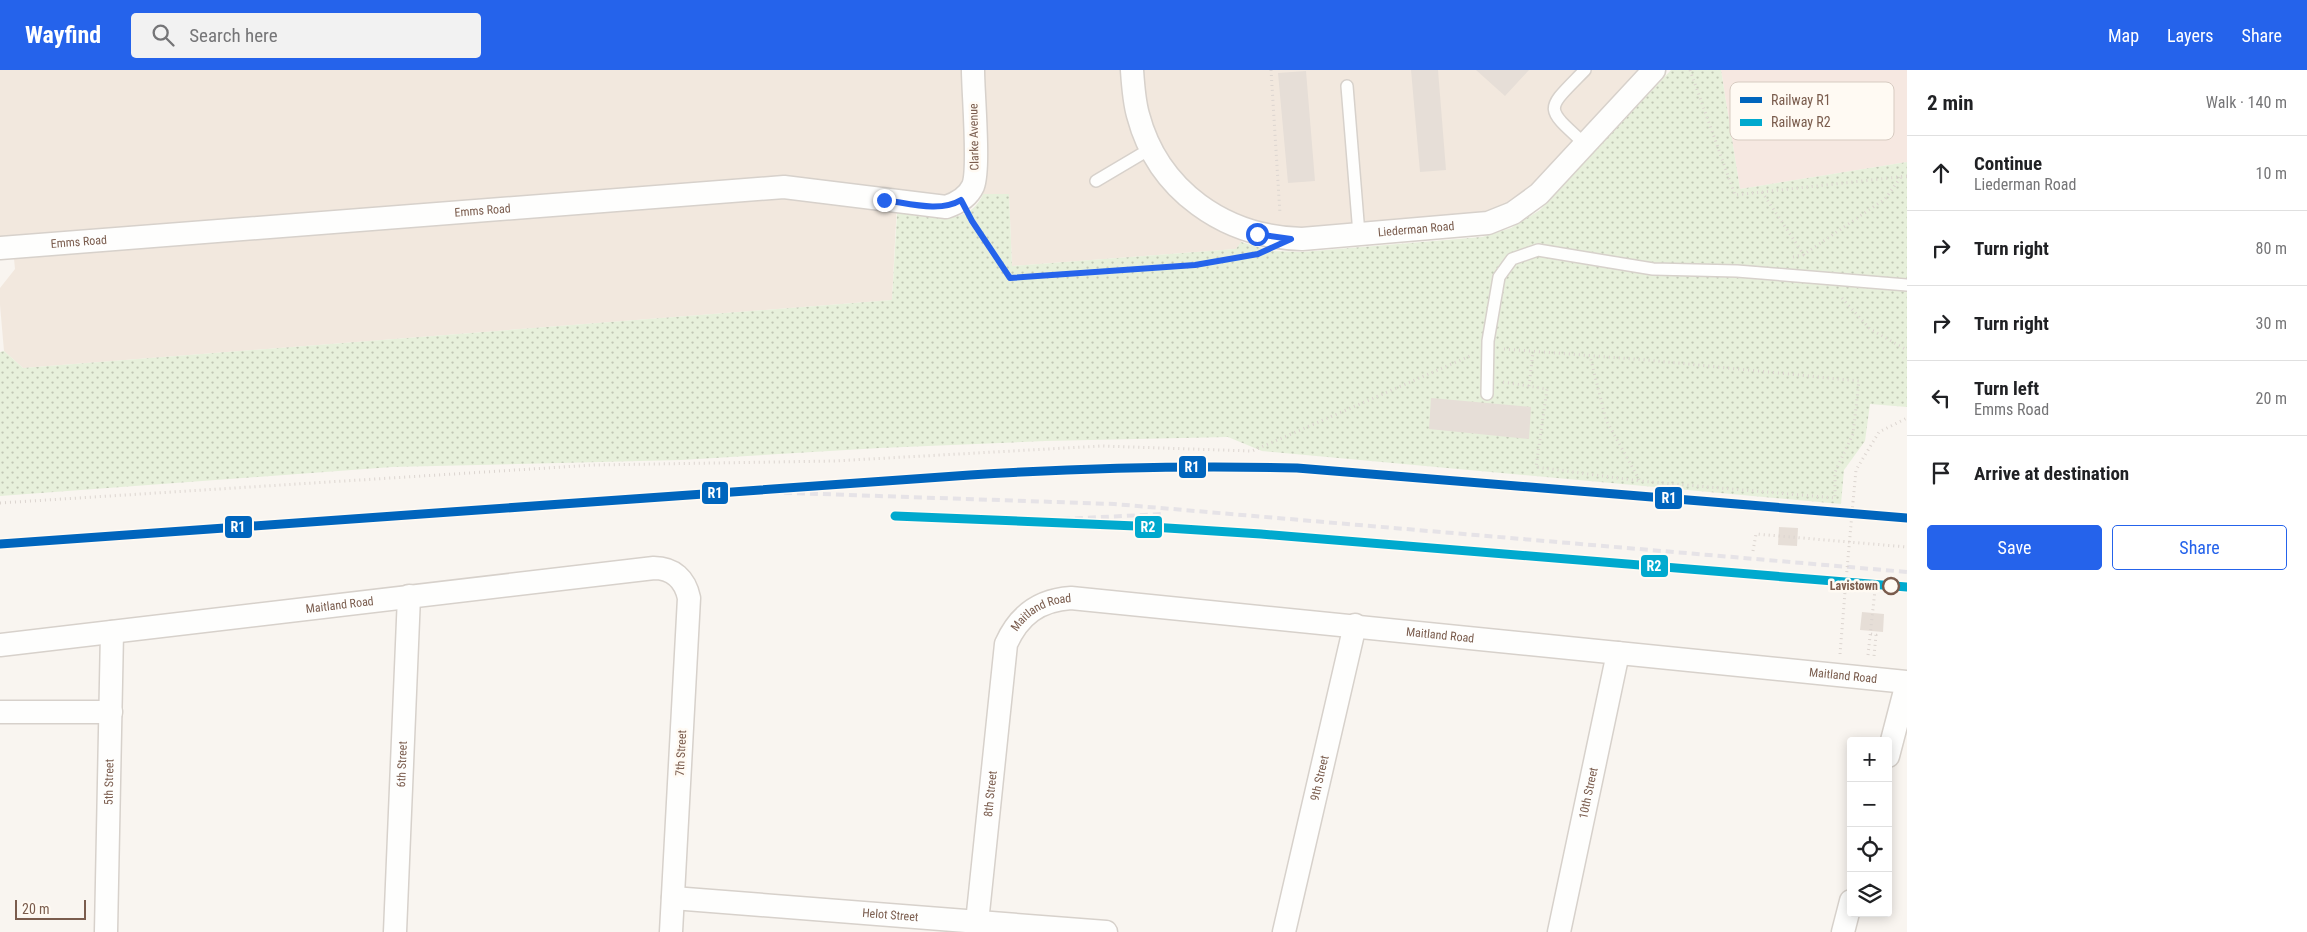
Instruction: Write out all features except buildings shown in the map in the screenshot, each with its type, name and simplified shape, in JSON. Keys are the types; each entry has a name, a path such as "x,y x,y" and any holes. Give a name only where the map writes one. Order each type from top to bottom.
{"street":[{"name":"Clarke Avenue","path":"961,200 968,194 975,177 973,70"},
{"name":"Liederman Road","path":"1132,70 1137,114 1150,149 1171,181 1200,207 1237,228 1278,238 1302,239 1488,223 1513,212 1539,194 1654,70"},
{"name":"Emms Road","path":"0,248 784,187 938,207 954,204 961,200"},
{"name":"Maitland Road","path":"0,645 654,568 663,568 679,576"},
{"name":"7th Street","path":"671,932 689,598 688,590 679,576"},
{"name":"6th Street","path":"395,932 410,596"},
{"name":"Maitland Road","path":"1003,656 1011,632 1019,621 1042,603 1056,599 1071,598 1907,683"},
{"name":"9th Street","path":"1284,932 1355,626"},
{"name":"5th Street","path":"106,932 112,632"},
{"name":"10th Street","path":"1559,932 1618,653"},
{"name":"8th Street","path":"977,927 1003,656"},
{"path":"1892,741 1907,683"},
{"path":"0,712 111,712"},
{"name":"Helot Street","path":"673,898 977,927 1106,932"},
{"path":"1843,932 1847,916"}],"lane":[{"path":"1585,70 1556,99 1554,112 1556,118 1586,145"},
{"path":"1347,86 1359,234"},
{"path":"1096,181 1150,149"},
{"path":"1487,394 1488,348 1499,277 1512,259 1538,250 1653,269 1737,272 1907,285"}],"path":[{"path":"1271,70 1280,216 1278,238"},
{"path":"1690,70 1736,195 1907,176"},
{"path":"1784,259 1803,255 1885,199 1901,177"},
{"path":"961,200 972,221 1010,278 1195,265 1258,254"},
{"path":"0,503 594,465 834,461 1101,446 1252,451 1488,348 1859,381 1854,434 1835,472 1835,498 1640,481 1536,467 1547,389 1487,380"},
{"path":"1529,386 1533,352"},
{"path":"1590,356 1606,420 1640,481"},
{"path":"1840,650 1856,470 1879,432 1907,418"},
{"path":"1753,551 1756,534 1907,547"},
{"path":"1868,652 1875,590"},
{"path":"1871,634 1876,634 1875,653"}],"shaded area":[{"path":"0,70 1655,70 1516,212 1248,233 1236,249 1012,266 1009,195 969,194 897,203 892,300 23,368 4,351 0,305 0,288 15,269 13,248 0,249"},
{"path":"1721,70 1907,70 1907,162 1740,189 1732,140 1894,140 1894,82 1730,82 1730,126"}],"green space":[{"path":"1671,70 1721,70 1730,126 1730,140 1732,140 1740,189 1907,162 1907,407 1870,404 1865,441 1844,470 1841,504 1262,451 1228,437 1045,441 880,448 681,460 392,467 0,496 0,352 4,351 23,368 892,300 897,213 933,218 957,216 967,212 976,205 983,194 1009,194 1012,266 1236,249 1241,242 1272,251 1302,252 1482,237 1511,228 1540,210"}],"railway":[{"path":"732,491 1114,504 1907,572"},
{"path":"1023,521 1163,514"}],"rail line":[{"name":"R1","path":"0,544 970,475 1174,467 1297,468 1907,518"},
{"name":"R2","path":"895,516 1136,526 1261,534 1907,587"}],"place":[{"name":"Lavistown","path":"1891,586"}],"route":[{"path":"884,200 946,207 961,200 972,221 1010,278 1195,265 1258,254 1291,239 1257,234"}]}
